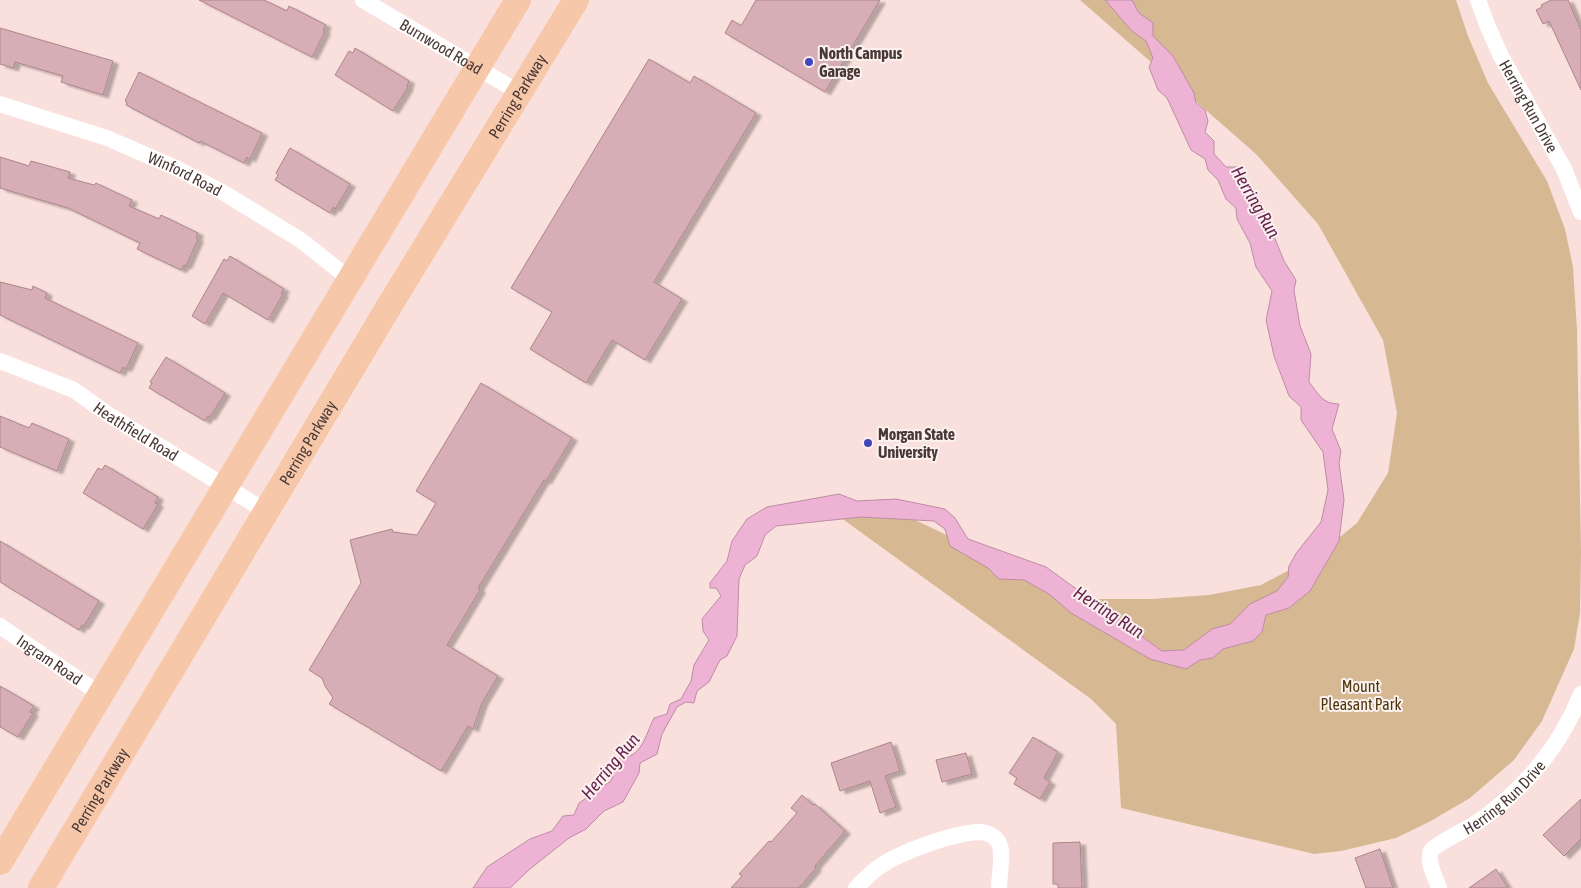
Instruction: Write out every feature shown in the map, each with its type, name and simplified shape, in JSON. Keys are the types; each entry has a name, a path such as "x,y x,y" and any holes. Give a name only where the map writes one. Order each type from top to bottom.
{"main road":[{"path":"0,862 518,0"},
{"name":"Perring Parkway","path":"41,888 268,512 391,303 576,0"}],"street":[{"name":"Burnwood Road","path":"363,0 520,93"},
{"name":"Herring Run Drive","path":"1478,0 1501,56 1564,168 1581,212"},
{"name":"Winford Road","path":"0,104 107,138 176,168 224,193 302,241 351,280"},
{"name":"Heathfield Road","path":"0,360 74,390 109,415 268,512"},
{"name":"Ingram Road","path":"0,626 100,694"},
{"name":"Herring Run Drive","path":"1439,888 1430,860 1430,853 1434,847 1466,830 1492,812 1518,790 1552,748 1567,724 1581,694"},
{"path":"856,888 881,865 920,847 943,839 981,832 992,835 999,842 1002,852 999,888"}],"green space":[{"name":"Mount Pleasant Park","path":"1080,0 1456,0 1468,36 1488,83 1547,181 1565,229 1573,267 1577,330 1581,552 1580,613 1574,649 1542,721 1514,760 1470,798 1429,822 1396,838 1341,851 1314,854 1121,808 1116,724 1091,699 837,515 890,508 1080,599 1152,599 1209,595 1261,585 1319,554 1357,523 1388,473 1397,413 1383,340 1318,224 1256,154"}],"water":[{"name":"Herring Run","path":"1105,0 1132,0 1139,13 1153,23 1153,36 1173,56 1194,93 1196,103 1205,110 1208,121 1205,132 1214,141 1214,154 1226,167 1243,167 1244,178 1256,192 1284,261 1296,280 1294,290 1300,326 1311,354 1309,382 1325,400 1333,404 1339,404 1332,429 1341,451 1339,463 1344,500 1339,541 1310,591 1289,608 1266,615 1262,632 1253,641 1223,649 1213,658 1200,660 1186,669 1150,659 1071,613 1049,594 1024,580 999,579 988,568 950,546 945,529 934,521 861,517 776,526 765,535 757,556 745,565 739,579 737,636 727,656 720,660 709,682 697,691 694,703 686,702 677,707 662,734 657,754 640,763 639,773 623,802 604,811 586,829 569,838 530,869 510,888 473,888 487,867 530,839 552,831 563,816 574,815 579,803 611,781 619,758 627,757 638,750 654,718 667,714 670,704 681,699 691,681 694,665 709,640 703,631 702,619 721,596 716,588 710,588 710,583 727,561 732,541 747,519 767,507 839,494 857,501 896,499 945,509 955,518 968,539 1046,567 1162,651 1184,650 1212,629 1230,624 1250,604 1277,591 1288,577 1289,566 1297,552 1321,522 1328,490 1323,452 1301,420 1301,407 1289,396 1274,356 1266,320 1272,291 1256,267 1250,243 1237,219 1236,208 1226,199 1218,180 1208,170 1205,159 1191,150 1167,98 1158,90 1149,67 1153,58 1146,41 1132,31"}],"building":[{"path":"199,0 264,0 287,11 289,6 326,25 323,30 325,31 312,57"},
{"name":"North Campus Garage","path":"756,0 880,0 825,92 725,33 732,20 741,26"},
{"path":"1551,0 1568,0 1581,30 1581,90 1549,21 1543,24 1536,10"},
{"path":"0,28 113,61 103,95 61,82 63,76 15,62 13,68 0,64"},
{"path":"355,48 409,81 408,87 393,111 335,75 349,51 353,53"},
{"path":"649,59 690,83 694,76 756,113 654,282 682,299 645,360 612,340 586,383 530,349 552,312 511,288"},
{"path":"139,72 262,133 250,159 247,157 244,163 200,141 199,143 126,105 127,102 125,101"},
{"path":"290,148 350,184 335,209 333,207 330,213 275,180 278,175 276,173"},
{"path":"0,157 29,166 31,161 70,172 68,178 94,185 96,183 132,200 129,206 159,219 161,215 198,233 196,238 198,239 186,266 184,265 181,270 137,249 140,243 68,208 0,188"},
{"path":"230,256 284,289 268,320 223,293 205,324 192,316 224,259 227,261"},
{"path":"0,282 32,290 33,286 47,293 45,298 138,343 126,369 123,367 120,373 0,315"},
{"path":"166,357 225,393 210,417 208,416 205,421 149,388 152,383 150,382"},
{"path":"481,383 572,438 478,588 480,590 447,645 498,676 482,703 473,729 468,726 441,771 329,704 333,698 322,678 309,670 361,583 350,540 392,529 393,532 417,535 436,503 416,491"},
{"path":"0,416 29,428 32,423 69,439 57,471 0,447"},
{"path":"105,465 158,497 155,503 158,504 143,529 83,493 98,468 102,470"},
{"path":"0,541 99,601 84,626 82,625 79,630 0,582"},
{"path":"0,686 34,706 30,712 33,713 18,737 0,727"},
{"path":"1033,737 1058,752 1044,778 1050,782 1040,799 1014,784 1017,778 1009,773"},
{"path":"891,742 900,771 885,776 896,807 880,813 870,781 840,791 831,763"},
{"path":"966,753 972,774 942,782 936,760"},
{"path":"802,795 845,831 799,888 731,888 742,876 739,874 797,813 791,808"},
{"path":"1581,799 1581,839 1564,856 1543,835"},
{"path":"1080,842 1082,888 1058,888 1058,884 1053,884 1053,843"},
{"path":"1380,849 1393,888 1366,888 1355,858"},
{"path":"1496,869 1508,888 1469,888 1482,879"}],"place":[{"name":"North Campus Garage","path":"809,62"},
{"name":"Morgan State University","path":"868,443"}]}
